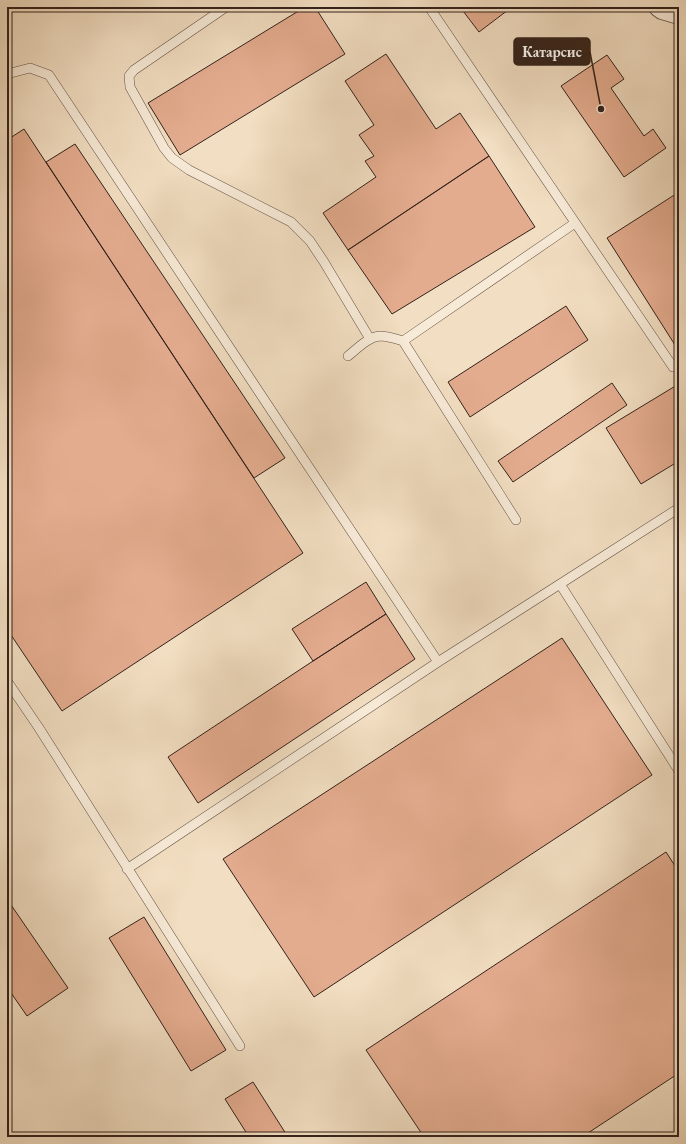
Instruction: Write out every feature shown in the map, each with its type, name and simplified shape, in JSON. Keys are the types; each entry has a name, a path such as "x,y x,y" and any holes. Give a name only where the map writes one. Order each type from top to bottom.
{"street":[{"path":"658,7 662,10 679,15"}],"lane":[{"path":"226,7 134,70 129,76 130,87 164,148 172,158 189,170 291,222 310,241 370,339"},
{"path":"430,7 672,367"},
{"path":"7,74 30,68 49,75 438,662"},
{"path":"403,341 575,223"},
{"path":"348,356 370,339 380,336 403,341 516,520"},
{"path":"128,869 438,662 679,508"},
{"path":"560,584 679,771"},
{"path":"7,681 39,728 240,1046"}],"building":[{"path":"305,7 315,7 345,54 180,155 148,103"},
{"path":"460,7 512,7 479,32"},
{"path":"386,54 436,129 460,113 489,156 348,250 323,213 376,177 365,161 374,156 359,135 374,125 345,81"},
{"path":"607,55 624,79 611,88 644,136 653,129 666,148 624,177 561,86"},
{"path":"24,129 303,553 62,711 7,629 7,140"},
{"path":"75,144 285,458 254,478 46,162"},
{"path":"489,156 535,227 392,314 348,250"},
{"path":"679,192 679,342 675,345 607,238"},
{"path":"566,306 588,340 470,417 448,382"},
{"path":"612,383 627,405 513,482 498,461"},
{"path":"677,385 679,388 679,461 641,484 606,428"},
{"path":"366,582 386,614 313,661 292,629"},
{"path":"386,614 415,659 198,803 168,757"},
{"path":"562,638 652,775 314,997 223,859"},
{"path":"666,852 679,872 679,1073 582,1137 424,1137 366,1050"},
{"path":"7,899 68,988 27,1016 7,987"},
{"path":"144,917 226,1050 191,1071 109,938"},
{"path":"253,1082 288,1137 249,1137 225,1099"}],"place":[{"name":"Катарсис","path":"601,109"}]}
